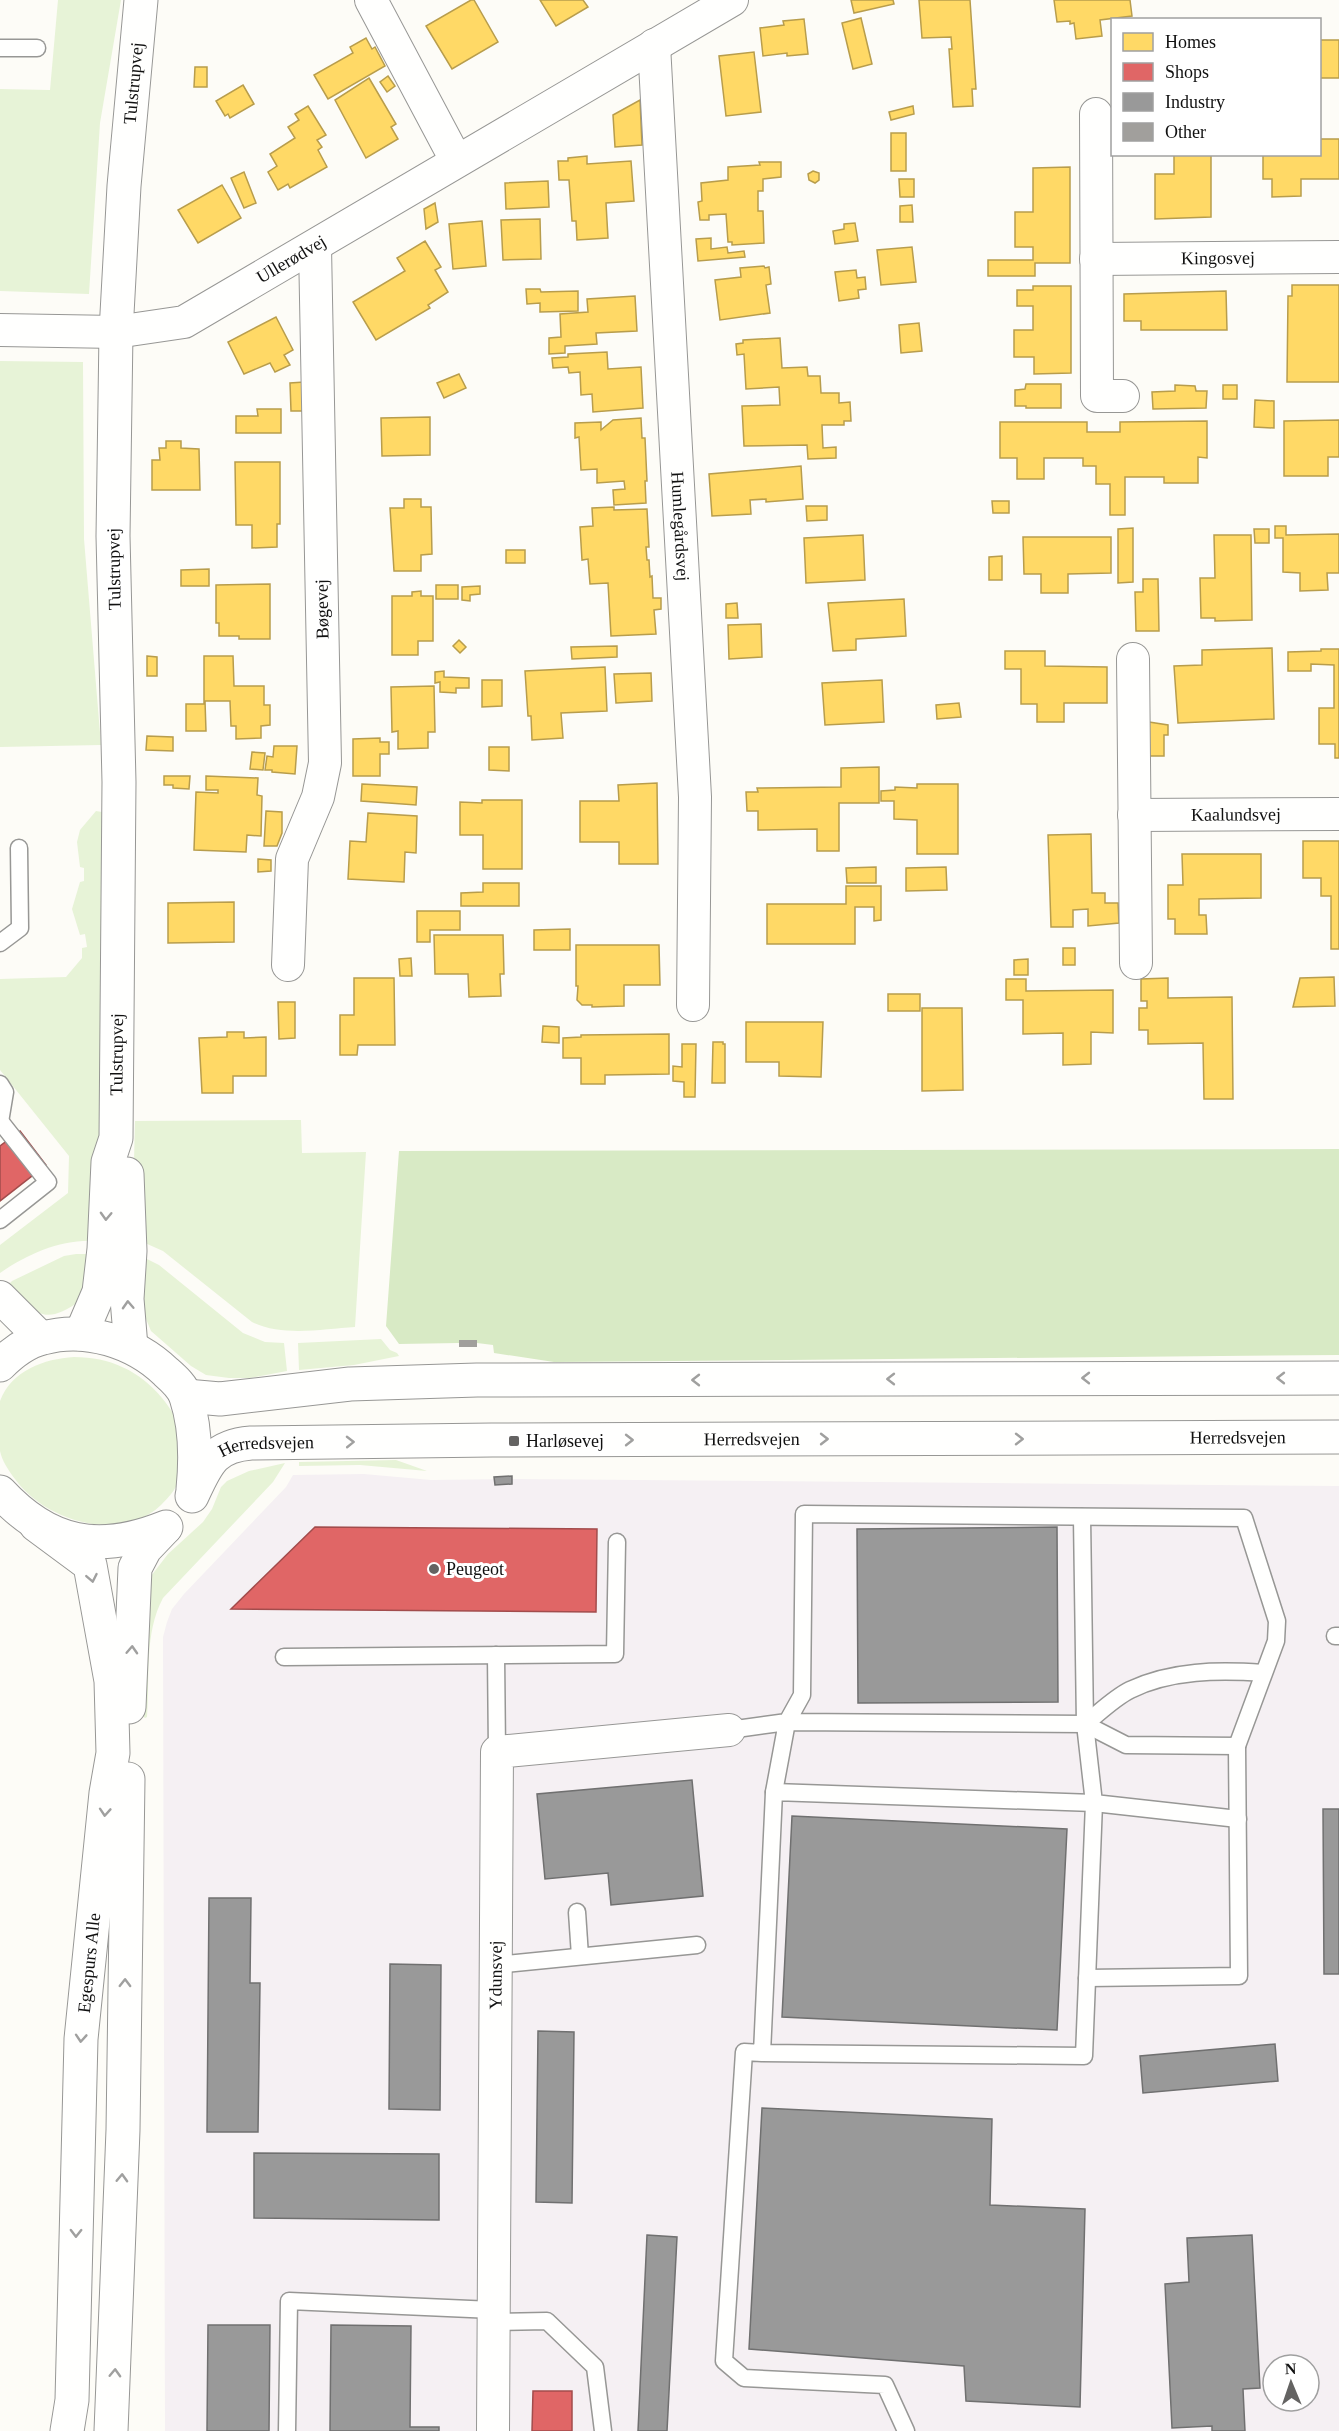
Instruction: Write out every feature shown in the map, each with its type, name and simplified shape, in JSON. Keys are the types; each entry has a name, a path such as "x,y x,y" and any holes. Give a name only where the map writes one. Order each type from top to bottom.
{"street":[{"name":"Tulstrupvej","path":"81,1334 99,1292 104,1249 108,1162 116,1138 119,782 113,536 117,332 124,186 141,0"},
{"path":"370,0 456,160"},
{"name":"Ullerødvej","path":"0,330 117,332 184,322 315,247 456,160 732,0"},
{"name":"Humlegårdsvej","path":"654,45 695,797 693,1005"},
{"path":"1096,114 1097,396 1123,396"},
{"name":"Bøgevej","path":"288,965 292,859 318,797 325,763 315,247"},
{"name":"Kingosvej","path":"1096,259 1339,257"},
{"path":"1133,659 1136,963"},
{"name":"Kaalundsvej","path":"1134,815 1339,814"},
{"name":"Tulstrupvej","path":"116,1138 126,1167 130,1251 127,1299 131,1347"},
{"path":"0,1296 41,1338"},
{"path":"0,1363 17,1350 41,1338 81,1334 131,1347 154,1361 177,1383 186,1396 196,1457 192,1496"},
{"path":"186,1396 220,1400 350,1384 477,1380 1339,1378"},
{"name":"Herredsvejen","path":"165,1528 180,1516 208,1462 218,1453 240,1444 251,1443 1339,1437"},
{"path":"0,1492 36,1525 71,1539 100,1543 130,1540 165,1528"},
{"name":"Egespurs Alle","path":"36,1525 90,1565 111,1681 113,1753 106,1792 81,2038 72,2400 68,2431"},
{"name":"Egespurs Alle","path":"111,2431 123,2130 128,1725 135,1568 145,1549 165,1528"},
{"path":"497,1752 729,1730"},
{"name":"Ydunsvej","path":"493,2431 497,1752"}],"lane":[{"path":"0,48 37,48"},
{"path":"0,943 20,928 19,848"},
{"path":"0,1084 5,1092 1,1125 48,1182 0,1220"},
{"path":"762,2053 774,1792 787,1722 802,1695 804,1514 1244,1518 1277,1621 1276,1641 1237,1746 1239,1976 1087,1978"},
{"path":"906,2431 885,2385 744,2378 724,2361 744,2052 1084,2056 1094,1803 1085,1724 1082,1517"},
{"path":"284,1657 615,1653 617,1542"},
{"path":"496,1655 497,1752"},
{"path":"1085,1724 1128,1690 1168,1677 1221,1671 1263,1673"},
{"path":"729,1730 787,1722 1085,1724 1126,1745 1237,1746"},
{"path":"774,1792 1094,1803 1238,1819"},
{"path":"577,1912 580,1956"},
{"path":"496,1965 697,1945"},
{"path":"287,2431 289,2301 548,2321 596,2367 603,2431"}],"shaded area":[{"path":"364,1474 431,1480 1339,1486 1339,2431 165,2431 163,1637 172,1609 184,1594 286,1487 293,1475"}],"green space":[{"path":"58,0 121,0 100,123 89,294 0,291 0,89 50,90"},
{"path":"0,361 83,362 84,539 101,745 0,747"},
{"path":"96,811 102,812 102,1080 95,1241 70,1242 45,1249 0,1273 0,1245 68,1193 69,1156 0,1070 0,979 66,977 82,958 82,948 87,947 85,934 80,935 72,909 80,882 84,881 84,868 80,867 77,842 80,830"},
{"path":"301,1120 302,1153 366,1152 355,1327 289,1331 264,1327 252,1322 163,1251 145,1243 134,1161 135,1121"},
{"path":"1339,1149 1339,1355 554,1362 494,1353 493,1345 477,1343 477,1340 460,1340 459,1343 399,1344 386,1326 399,1151"},
{"path":"90,1254 81,1300 68,1309 48,1315 40,1313 25,1304 6,1287 12,1281 64,1256"},
{"path":"141,1256 159,1265 243,1333 265,1342 284,1343 287,1371 250,1378 229,1378 206,1375 191,1366 151,1331 144,1314"},
{"path":"381,1339 390,1350 399,1356 354,1365 299,1370 298,1343"},
{"path":"74,1357 112,1363 134,1373 162,1398 178,1423 183,1444 178,1483 172,1494 161,1505 144,1517 125,1523 105,1525 64,1516 28,1494 2,1458 0,1401 5,1390 12,1381 30,1368 51,1360"},
{"path":"396,1460 427,1471 360,1465 299,1466 299,1462"},
{"path":"285,1463 273,1482 163,1598 150,1641 147,1717 145,1718 140,1713 151,1576 168,1554 203,1522 212,1509 221,1487 227,1481 249,1471"}],"building: Homes":[{"path":"474,0 498,42 452,69 426,26"},
{"path":"540,0 583,0 588,7 556,26"},
{"path":"851,0 893,0 894,4 854,13"},
{"path":"919,0 970,0 976,89 972,89 973,106 953,107 949,49 952,49 951,37 922,38"},
{"path":"1054,0 1130,0 1132,16 1100,20 1102,36 1076,39 1074,23 1057,22"},
{"path":"861,18 872,64 853,69 842,23"},
{"path":"804,19 808,54 787,56 787,53 763,56 760,28 784,25 783,21"},
{"path":"366,38 372,49 375,47 385,66 328,99 314,75 353,53 350,47"},
{"path":"1321,40 1339,40 1339,78 1321,78"},
{"path":"754,52 761,112 726,116 719,56"},
{"path":"195,67 207,67 207,87 194,87"},
{"path":"388,76 395,86 387,92 380,82"},
{"path":"369,78 396,124 391,127 398,139 366,158 335,100"},
{"path":"243,85 254,104 230,118 228,114 225,116 216,101"},
{"path":"640,100 642,145 615,147 613,115"},
{"path":"308,106 326,135 317,140 322,147 318,150 327,167 290,188 288,184 278,190 268,172 277,166 270,154 295,138 288,127 299,120 295,114"},
{"path":"913,106 914,114 891,120 889,112"},
{"path":"891,133 906,133 906,171 891,171"},
{"path":"1321,139 1339,139 1339,179 1301,179 1301,196 1272,197 1272,179 1263,179 1263,156 1321,156"},
{"path":"587,156 587,164 631,161 634,201 606,203 608,238 577,240 576,221 572,221 569,180 559,180 558,161"},
{"path":"1174,156 1211,156 1211,217 1155,219 1155,174 1174,174"},
{"path":"759,162 781,162 781,177 763,179 763,191 758,191 758,211 763,211 764,243 732,245 732,242 728,242 726,214 709,215 709,220 700,220 698,202 702,201 701,183 728,180 728,167 760,165"},
{"path":"1070,167 1070,263 1035,263 1035,276 988,276 988,260 1033,260 1033,247 1015,247 1015,212 1033,212 1033,168"},
{"path":"813,171 819,173 819,180 815,183 809,180 808,174"},
{"path":"244,172 256,203 244,208 231,178"},
{"path":"899,179 914,179 914,197 900,197"},
{"path":"548,181 549,207 506,209 505,183"},
{"path":"222,185 241,218 198,243 178,210"},
{"path":"435,203 438,222 426,229 424,209"},
{"path":"912,205 913,222 900,222 900,206"},
{"path":"540,219 541,259 503,260 501,220"},
{"path":"482,221 486,266 453,269 449,224"},
{"path":"855,223 858,241 835,244 833,231 844,229 844,224"},
{"path":"711,238 711,249 727,247 728,253 744,251 745,257 698,261 696,239"},
{"path":"425,241 441,267 435,270 448,292 428,305 430,308 376,340 353,302 405,271 397,258"},
{"path":"912,247 916,282 881,285 877,250"},
{"path":"769,267 771,284 766,285 770,313 720,320 715,280 741,277 740,268"},
{"path":"856,270 857,278 865,277 866,289 858,290 859,298 839,301 835,272"},
{"path":"1292,285 1339,285 1339,382 1287,382 1288,296 1292,296"},
{"path":"1033,286 1071,286 1071,373 1034,374 1034,357 1014,357 1014,330 1033,330 1033,306 1017,306 1017,290 1033,290"},
{"path":"526,289 540,289 541,292 578,291 578,311 540,312 540,303 527,304"},
{"path":"1226,291 1227,330 1141,330 1141,321 1124,321 1124,294"},
{"path":"635,296 637,331 596,333 597,344 565,346 565,353 549,354 549,338 561,337 560,314 588,312 587,299"},
{"path":"276,317 293,350 284,355 290,365 275,372 270,363 244,374 228,342"},
{"path":"919,323 922,351 901,353 899,325"},
{"path":"780,338 782,368 807,367 808,376 820,376 821,393 839,393 839,403 850,402 851,421 844,421 844,425 822,425 823,448 836,447 836,458 808,459 807,445 744,446 742,406 780,405 779,387 746,389 744,354 737,355 736,344 743,343 743,340"},
{"path":"607,352 608,369 641,367 643,408 593,412 592,394 581,395 580,372 569,373 568,367 553,368 552,358 568,357 568,354"},
{"path":"459,374 466,388 444,398 437,383"},
{"path":"304,382 305,411 291,411 290,383"},
{"path":"1026,384 1061,384 1061,408 1015,406 1015,390 1025,389"},
{"path":"1175,385 1195,386 1196,391 1207,391 1206,408 1153,409 1152,392 1175,391"},
{"path":"1223,385 1237,385 1237,399 1223,399"},
{"path":"1255,400 1274,401 1274,428 1254,427"},
{"path":"257,409 281,409 281,433 236,433 236,416 258,416"},
{"path":"430,417 430,455 382,456 381,418"},
{"path":"641,418 642,438 645,438 646,503 614,505 613,490 625,489 624,481 597,483 597,469 581,470 579,437 575,438 575,423 601,422 601,430 613,420"},
{"path":"1339,420 1339,457 1328,457 1328,476 1284,476 1284,421"},
{"path":"1207,421 1207,458 1198,457 1198,483 1164,483 1164,477 1125,477 1125,515 1110,515 1110,484 1096,484 1096,466 1083,466 1083,458 1044,458 1044,479 1017,479 1017,458 1000,458 1000,422 1087,422 1087,432 1120,432 1120,422"},
{"path":"166,441 181,441 181,448 199,449 200,490 152,490 152,460 160,460 159,448 166,448"},
{"path":"235,462 280,462 280,524 277,524 277,547 252,548 252,525 236,525"},
{"path":"801,466 803,499 766,502 766,499 750,500 751,514 712,516 709,474"},
{"path":"404,499 421,499 421,507 431,507 432,554 421,555 421,571 394,571 390,508 404,508"},
{"path":"992,501 1009,501 1009,513 993,513"},
{"path":"806,506 827,506 827,520 807,521"},
{"path":"614,507 614,510 647,509 649,547 646,547 647,560 649,560 650,577 652,576 653,598 661,598 661,609 654,610 656,634 611,636 608,583 590,584 588,559 582,560 580,527 593,526 592,508"},
{"path":"1275,526 1286,526 1286,535 1339,534 1339,573 1327,573 1328,590 1300,591 1300,573 1283,572 1283,538 1275,538"},
{"path":"1133,528 1133,582 1118,583 1118,529"},
{"path":"1254,529 1269,529 1269,543 1255,543"},
{"path":"863,535 865,580 806,583 804,538"},
{"path":"1214,535 1251,535 1252,620 1215,621 1215,618 1201,618 1200,578 1215,578"},
{"path":"1023,537 1111,537 1111,573 1068,574 1068,593 1041,593 1041,574 1024,574"},
{"path":"506,550 525,550 525,563 506,563"},
{"path":"1002,556 1002,580 989,580 989,557"},
{"path":"209,569 209,586 181,586 181,570"},
{"path":"1143,579 1158,579 1159,631 1136,631 1135,592 1143,592"},
{"path":"270,584 270,639 239,639 239,636 219,636 219,623 216,623 216,585"},
{"path":"436,585 458,585 458,599 436,599"},
{"path":"480,586 480,594 470,595 470,601 462,600 462,587"},
{"path":"421,591 421,596 433,596 433,641 418,641 418,655 392,655 392,596 412,596 412,592"},
{"path":"904,599 906,636 856,639 856,650 833,651 828,603"},
{"path":"737,603 738,618 726,618 726,604"},
{"path":"761,624 762,657 729,659 728,625"},
{"path":"459,640 466,647 460,653 453,646"},
{"path":"617,646 617,657 572,659 571,647"},
{"path":"1272,648 1274,719 1178,723 1174,666 1202,665 1202,650"},
{"path":"1321,649 1339,649 1339,758 1335,758 1335,744 1319,744 1319,708 1334,708 1334,665 1311,664 1311,671 1288,671 1288,652 1321,651"},
{"path":"1005,651 1045,651 1045,666 1107,667 1107,703 1064,703 1064,722 1037,722 1037,704 1021,704 1021,669 1005,669"},
{"path":"147,656 157,657 157,676 147,676"},
{"path":"204,656 233,656 234,686 264,686 264,705 270,705 270,725 261,726 261,738 236,739 236,726 231,726 230,701 205,701 206,731 186,731 186,704 204,704"},
{"path":"605,667 607,711 561,713 563,738 532,740 525,671"},
{"path":"444,671 444,677 469,678 469,688 456,688 456,693 440,692 440,682 435,683 435,672"},
{"path":"651,673 652,701 616,703 614,674"},
{"path":"482,680 502,680 502,706 482,707"},
{"path":"882,680 884,722 825,725 822,683"},
{"path":"434,686 435,732 428,732 428,748 398,749 398,731 392,732 391,687"},
{"path":"959,703 961,717 937,719 936,705"},
{"path":"1149,722 1168,725 1168,735 1164,735 1164,756 1149,756"},
{"path":"147,736 173,737 173,751 146,750"},
{"path":"380,738 380,742 389,742 389,754 380,754 380,776 353,776 353,739"},
{"path":"274,746 297,746 295,774 265,770 267,756 273,757"},
{"path":"489,747 509,747 509,771 489,770"},
{"path":"252,752 265,753 263,770 250,769"},
{"path":"879,767 879,803 839,803 839,851 817,851 817,829 758,830 758,811 747,811 746,792 758,792 757,788 841,787 841,768"},
{"path":"164,776 190,776 189,789 164,785"},
{"path":"206,776 258,778 257,795 262,796 261,836 247,835 246,852 194,850 196,792 218,793 218,790 206,790"},
{"path":"657,783 658,864 619,864 619,842 580,842 580,801 619,801 618,785"},
{"path":"362,784 417,787 416,805 361,801"},
{"path":"917,784 958,784 958,854 917,854 917,820 894,819 894,801 881,801 881,791 895,790 895,787 917,788"},
{"path":"482,800 522,800 522,869 483,869 483,835 460,835 460,802 482,803"},
{"path":"266,811 282,812 282,833 277,846 264,846"},
{"path":"368,813 417,816 416,853 405,852 404,882 348,879 350,841 366,842"},
{"path":"1091,834 1092,893 1105,893 1105,903 1118,903 1119,923 1088,926 1088,909 1073,910 1073,927 1051,927 1048,835"},
{"path":"1303,841 1339,841 1339,949 1331,949 1331,896 1321,896 1321,878 1303,878"},
{"path":"1182,854 1261,854 1261,898 1199,899 1199,915 1206,915 1207,934 1175,934 1175,919 1168,919 1168,885 1183,885"},
{"path":"258,859 271,860 271,871 258,872"},
{"path":"876,867 876,883 847,883 846,868"},
{"path":"946,867 947,890 906,891 906,868"},
{"path":"483,883 519,883 519,906 461,906 461,893 483,892"},
{"path":"846,886 881,886 881,920 874,921 874,907 855,907 855,944 767,944 767,904 846,904"},
{"path":"234,902 234,942 168,943 168,903"},
{"path":"417,911 460,911 460,930 430,930 430,942 417,942"},
{"path":"570,929 570,950 534,950 534,930"},
{"path":"434,935 503,935 504,974 500,974 501,996 469,997 468,974 435,974"},
{"path":"576,945 659,945 660,985 624,985 624,1006 582,1005 577,1000"},
{"path":"1063,948 1075,948 1075,965 1063,965"},
{"path":"411,958 412,976 400,976 399,959"},
{"path":"1028,959 1028,975 1014,975 1014,960"},
{"path":"1334,977 1335,1006 1293,1007 1300,978"},
{"path":"354,978 394,978 395,1045 358,1045 357,1055 340,1055 340,1015 354,1015"},
{"path":"1168,978 1168,998 1232,997 1233,1099 1204,1099 1203,1043 1148,1044 1148,1030 1139,1030 1139,1008 1147,1008 1147,1001 1141,1001 1141,979"},
{"path":"1006,979 1026,979 1026,991 1113,990 1113,1033 1091,1032 1091,1064 1063,1065 1063,1033 1023,1034 1023,1000 1006,1000"},
{"path":"888,994 920,994 920,1011 888,1011"},
{"path":"278,1002 295,1002 295,1038 279,1039"},
{"path":"922,1008 962,1008 963,1090 922,1091"},
{"path":"746,1022 823,1022 821,1077 779,1076 779,1062 746,1062"},
{"path":"543,1026 559,1027 559,1043 542,1042"},
{"path":"227,1032 244,1032 244,1038 266,1037 266,1076 233,1076 233,1093 202,1093 199,1038 227,1037"},
{"path":"669,1034 669,1074 605,1075 605,1084 581,1084 581,1058 563,1058 563,1038 581,1037 581,1035"},
{"path":"713,1042 725,1044 725,1083 712,1083"},
{"path":"682,1044 696,1044 695,1097 684,1097 684,1082 673,1081 673,1066 682,1067"}],"building: Shops":[{"path":"20,1131 46,1165 0,1201 0,1146"},
{"name":"Peugeot","path":"315,1527 597,1529 596,1612 231,1609"},
{"path":"533,2391 572,2391 572,2431 532,2431"}],"building: Industry":[{"path":"512,1476 512,1484 495,1485 494,1477"},
{"path":"1057,1527 1058,1702 858,1703 857,1529"},
{"path":"692,1780 703,1896 611,1905 608,1873 545,1879 537,1794"},
{"path":"1323,1809 1339,1809 1339,1974 1324,1974"},
{"path":"792,1816 1067,1829 1057,2030 782,2017"},
{"path":"209,1898 251,1898 250,1983 260,1983 258,2132 207,2132"},
{"path":"390,1964 441,1965 440,2110 389,2109"},
{"path":"538,2031 574,2032 572,2203 536,2202"},
{"path":"1275,2044 1278,2081 1143,2093 1140,2056"},
{"path":"762,2108 992,2119 990,2205 1085,2209 1080,2407 966,2401 964,2366 749,2349"},
{"path":"254,2153 439,2154 439,2220 254,2218"},
{"path":"647,2235 677,2237 667,2431 638,2431"},
{"path":"1252,2235 1260,2388 1243,2389 1245,2431 1212,2431 1212,2426 1172,2428 1165,2284 1189,2282 1187,2238"},
{"path":"208,2325 270,2325 269,2431 207,2431"},
{"path":"331,2325 411,2326 410,2427 439,2427 439,2431 330,2431"}],"building: Other":[{"path":"459,1340 477,1340 477,1347 459,1347"}],"place":[{"name":"Harløsevej","path":"514,1441"},
{"name":"Peugeot","path":"434,1569"}]}
